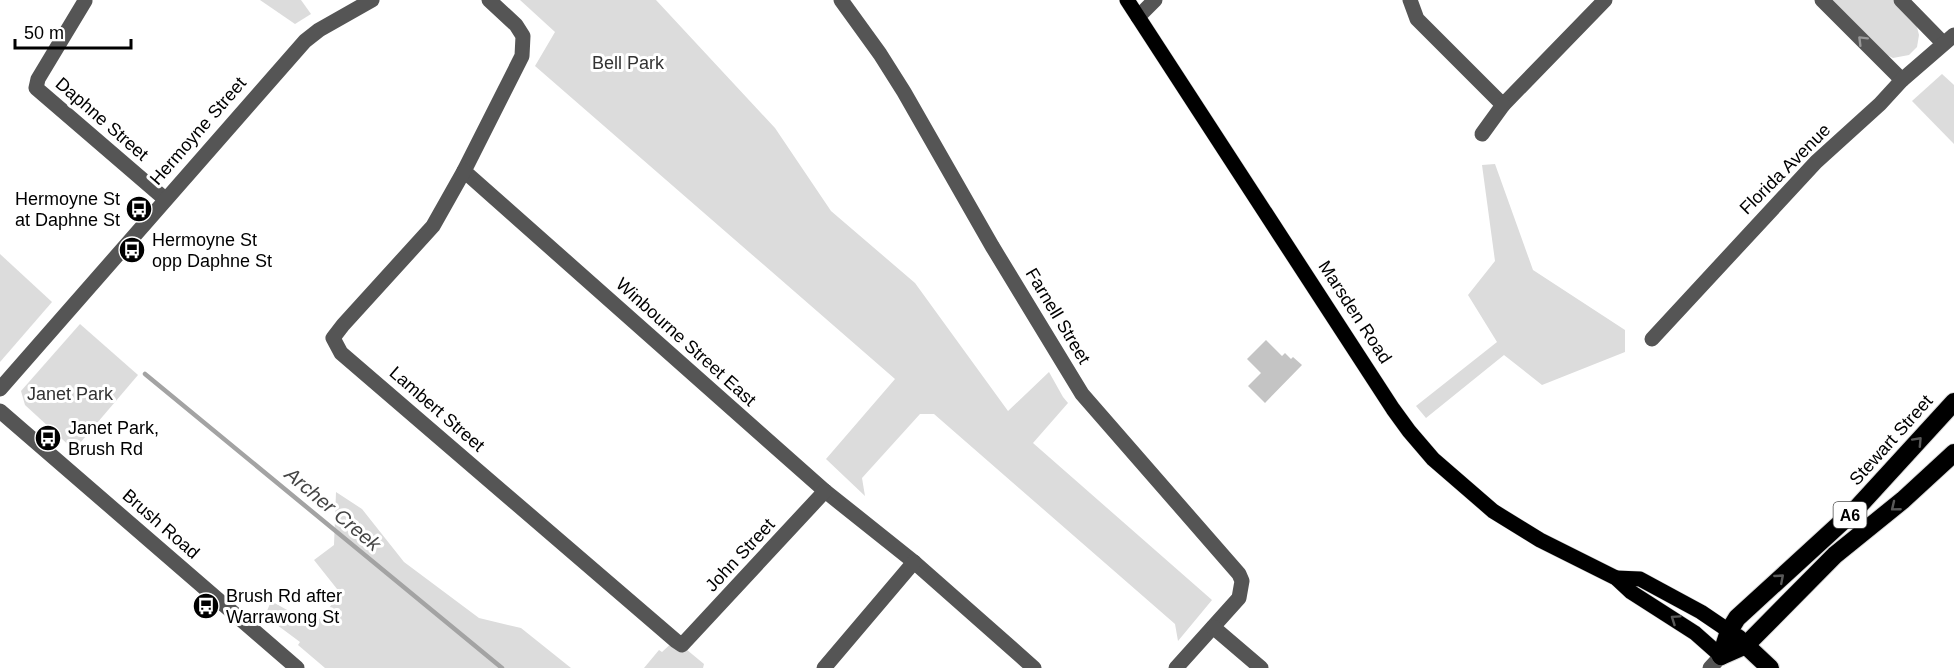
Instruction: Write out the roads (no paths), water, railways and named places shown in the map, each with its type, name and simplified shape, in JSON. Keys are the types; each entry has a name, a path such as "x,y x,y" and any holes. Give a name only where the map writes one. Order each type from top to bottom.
{"highway":[{"name":"Stewart Street","path":"1729,631 1737,618 1856,509 1954,402"},
{"name":"A6","path":"1721,664 1746,645 1835,555 1903,500 1954,453"},
{"name":"Marsden Road","path":"1729,631 1770,668"},
{"name":"A6","path":"1721,664 1729,631"}],"main road":[{"name":"Marsden Road","path":"1127,0 1409,431 1452,477 1493,511 1540,540 1616,578 1642,599 1695,633 1721,664"},
{"name":"Marsden Road","path":"1616,578 1640,579 1701,612 1729,631"}],"street":[{"name":"Hermoyne Street","path":"0,389 305,41 319,30 372,0"},
{"path":"464,171 522,56 523,36 516,25 489,0"},
{"name":"Farnell Street","path":"841,0 886,63 1082,394 1239,574 1242,581 1239,598 1213,627"},
{"path":"1138,17 1155,0"},
{"path":"1410,0 1416,19 1503,105"},
{"path":"1482,134 1503,105 1605,0"},
{"path":"1822,0 1902,80"},
{"path":"1901,0 1949,39"},
{"name":"Daphne Street","path":"85,1 36,87 165,199"},
{"name":"Florida Avenue","path":"1652,339 1797,182 1880,104 1902,80 1949,39"},
{"name":"Winbourne Street East","path":"464,171 825,491 914,562 1034,668"},
{"name":"Lambert Street","path":"464,171 433,226 333,338 341,353 682,645"},
{"name":"Brush Road","path":"0,411 297,668"},
{"name":"John Street","path":"682,645 825,491"},
{"path":"824,668 914,562"},
{"path":"1176,668 1213,627 1261,668"}],"waterway":[{"name":"Archer Creek","path":"145,374 502,668"}],"place":[{"name":"Hermoyne St at Daphne St","path":"139,209"},
{"name":"Hermoyne St opp Daphne St","path":"132,250"},
{"name":"Janet Park, Brush Rd","path":"48,438"},
{"name":"Brush Rd after Warrawong St","path":"206,606"}],"park label":[{"name":"Bell Park","path":"628,63"},
{"name":"Janet Park","path":"70,394"}]}
